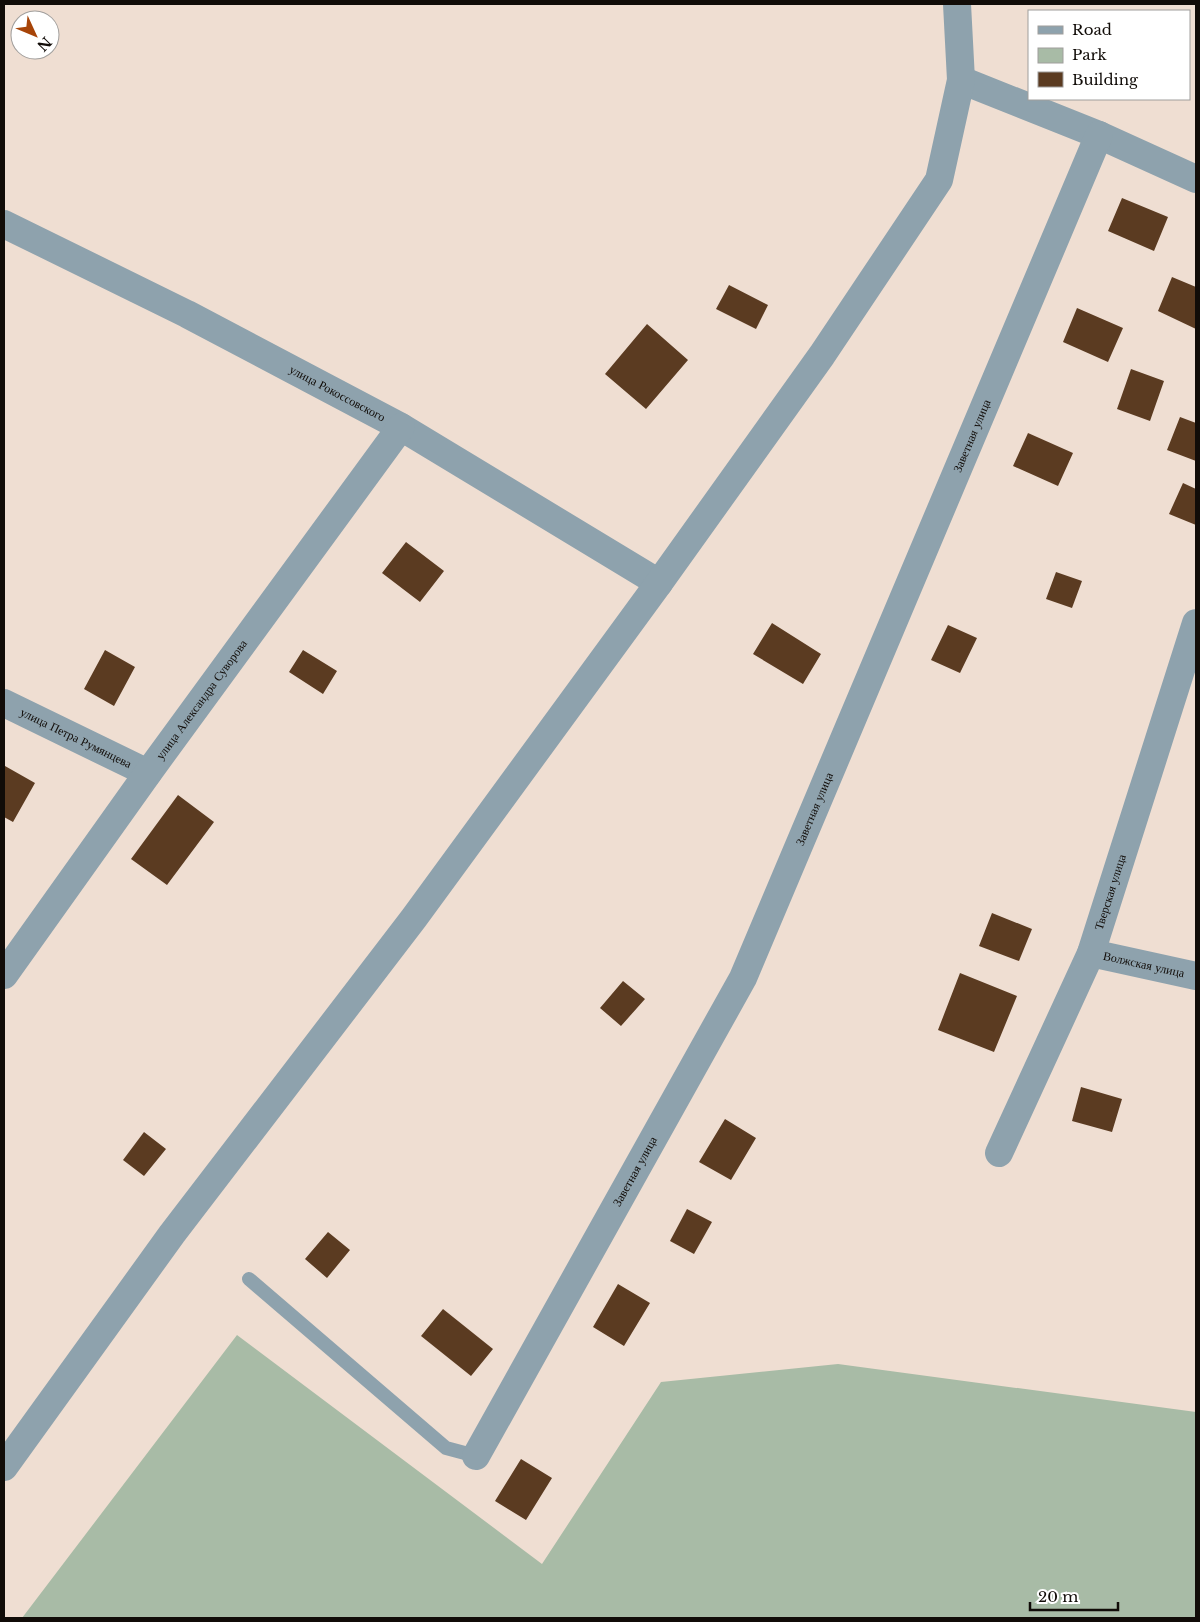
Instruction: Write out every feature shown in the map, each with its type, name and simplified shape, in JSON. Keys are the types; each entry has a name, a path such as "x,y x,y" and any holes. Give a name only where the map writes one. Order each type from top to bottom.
{"street":[{"path":"4,1467 172,1234 414,918 659,583 822,355 939,180 961,80 957,4"},
{"path":"961,80 1099,135 1196,179"},
{"name":"Заветная улица","path":"476,1456 743,978 1099,135"},
{"name":"улица Рокоссовского","path":"4,224 187,314 401,427 659,583"},
{"name":"улица Александра Суворова","path":"4,974 148,773 401,427"},
{"name":"Тверская улица","path":"999,1153 1091,953 1196,622"},
{"name":"улица Петра Румянцева","path":"4,703 148,773"},
{"name":"Волжская улица","path":"1091,953 1196,976"}],"lane":[{"path":"249,1279 446,1448 476,1456"}],"green space":[{"path":"237,1335 542,1564 661,1382 838,1364 1196,1412 1196,1618 22,1618"}],"building":[{"path":"1122,198 1168,217 1154,251 1108,231"},
{"path":"1172,277 1196,287 1196,329 1158,311"},
{"path":"729,285 768,305 756,329 716,309"},
{"path":"1077,308 1123,328 1108,362 1063,342"},
{"path":"647,324 688,360 646,409 605,374"},
{"path":"1131,369 1164,381 1150,421 1117,409"},
{"path":"1180,417 1196,423 1196,461 1167,450"},
{"path":"1028,433 1073,453 1058,486 1013,466"},
{"path":"1183,483 1196,489 1196,525 1169,514"},
{"path":"406,542 444,571 420,602 382,573"},
{"path":"1056,572 1082,581 1072,608 1046,599"},
{"path":"772,623 821,654 803,684 753,654"},
{"path":"948,625 977,638 960,673 931,660"},
{"path":"105,650 135,667 114,706 84,689"},
{"path":"303,650 337,671 323,694 289,672"},
{"path":"5,766 35,783 13,822 4,817"},
{"path":"178,795 214,822 167,885 131,859"},
{"path":"992,913 1032,929 1019,961 979,946"},
{"path":"960,973 1017,996 994,1052 938,1030"},
{"path":"623,981 645,999 621,1026 600,1008"},
{"path":"1081,1087 1122,1099 1112,1132 1072,1121"},
{"path":"725,1119 756,1138 731,1180 699,1162"},
{"path":"144,1132 166,1149 144,1176 123,1160"},
{"path":"687,1209 712,1222 694,1254 670,1241"},
{"path":"328,1232 350,1250 327,1278 305,1259"},
{"path":"618,1284 650,1303 624,1346 593,1327"},
{"path":"443,1309 493,1349 471,1376 421,1336"},
{"path":"521,1459 552,1478 526,1520 495,1501"}]}
